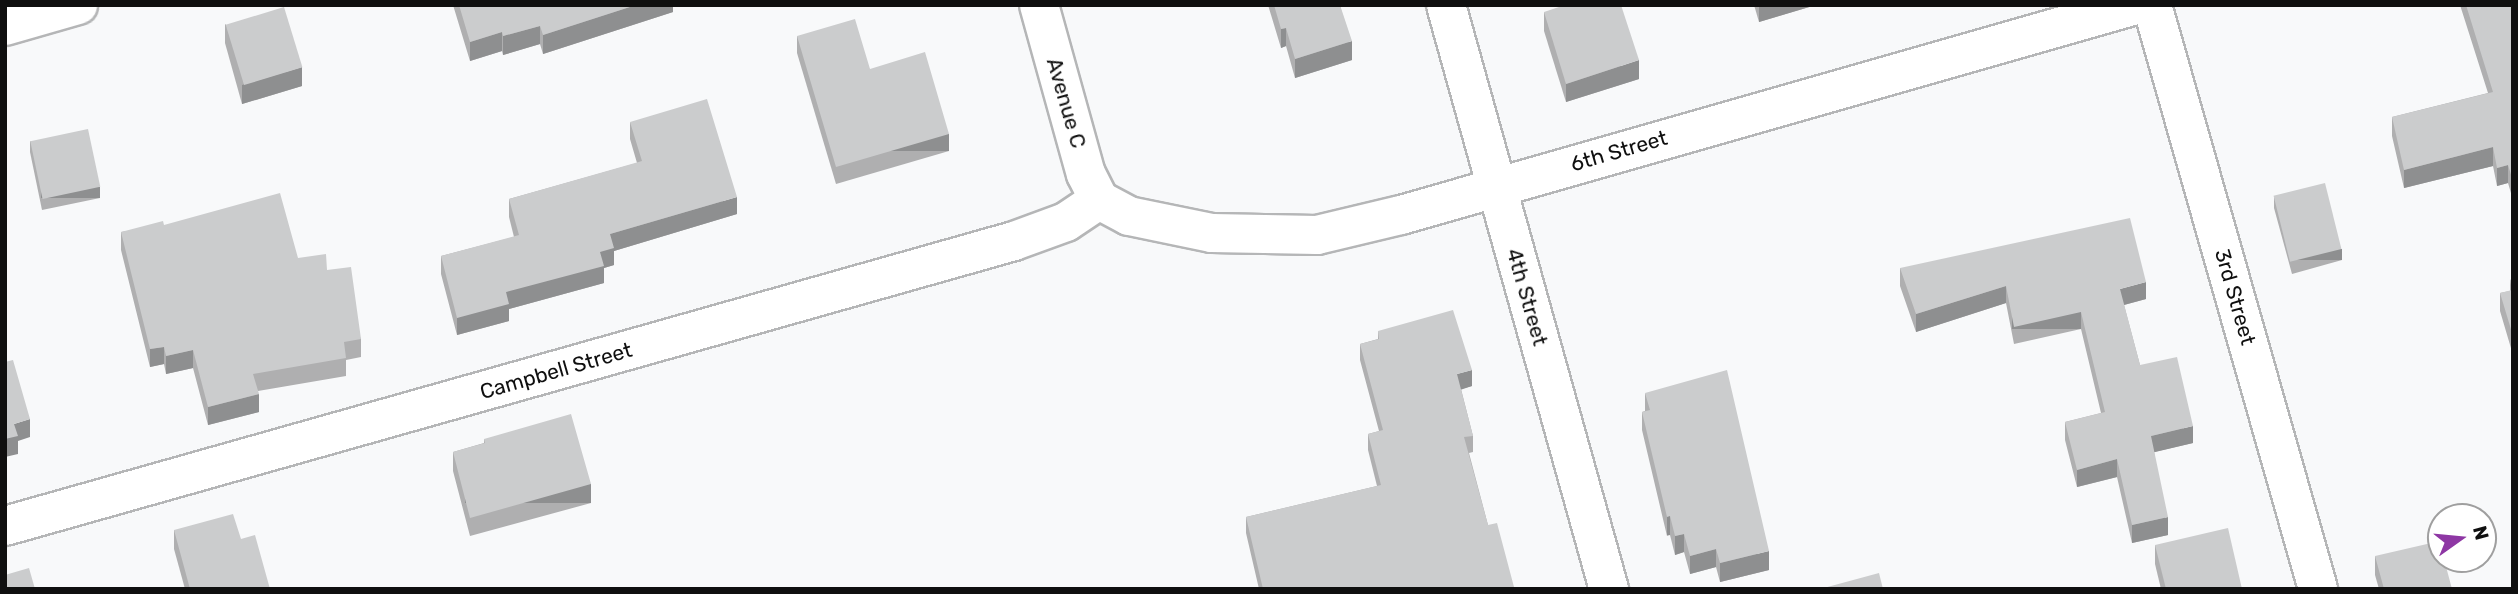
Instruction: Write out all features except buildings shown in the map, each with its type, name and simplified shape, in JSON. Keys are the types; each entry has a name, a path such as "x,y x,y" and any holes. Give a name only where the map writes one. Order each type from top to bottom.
{"street":[{"path":"5,26 78,5"},
{"name":"Avenue C","path":"1039,5 1086,174 1099,200"},
{"name":"4th Street","path":"1446,5 1609,589"},
{"name":"6th Street","path":"1099,200 1129,216 1168,226 1224,234 1303,235 1402,215 2136,5"},
{"name":"3rd Street","path":"2152,5 2318,589"},
{"name":"Campbell Street","path":"5,526 1014,241 1066,222 1099,200"}]}
